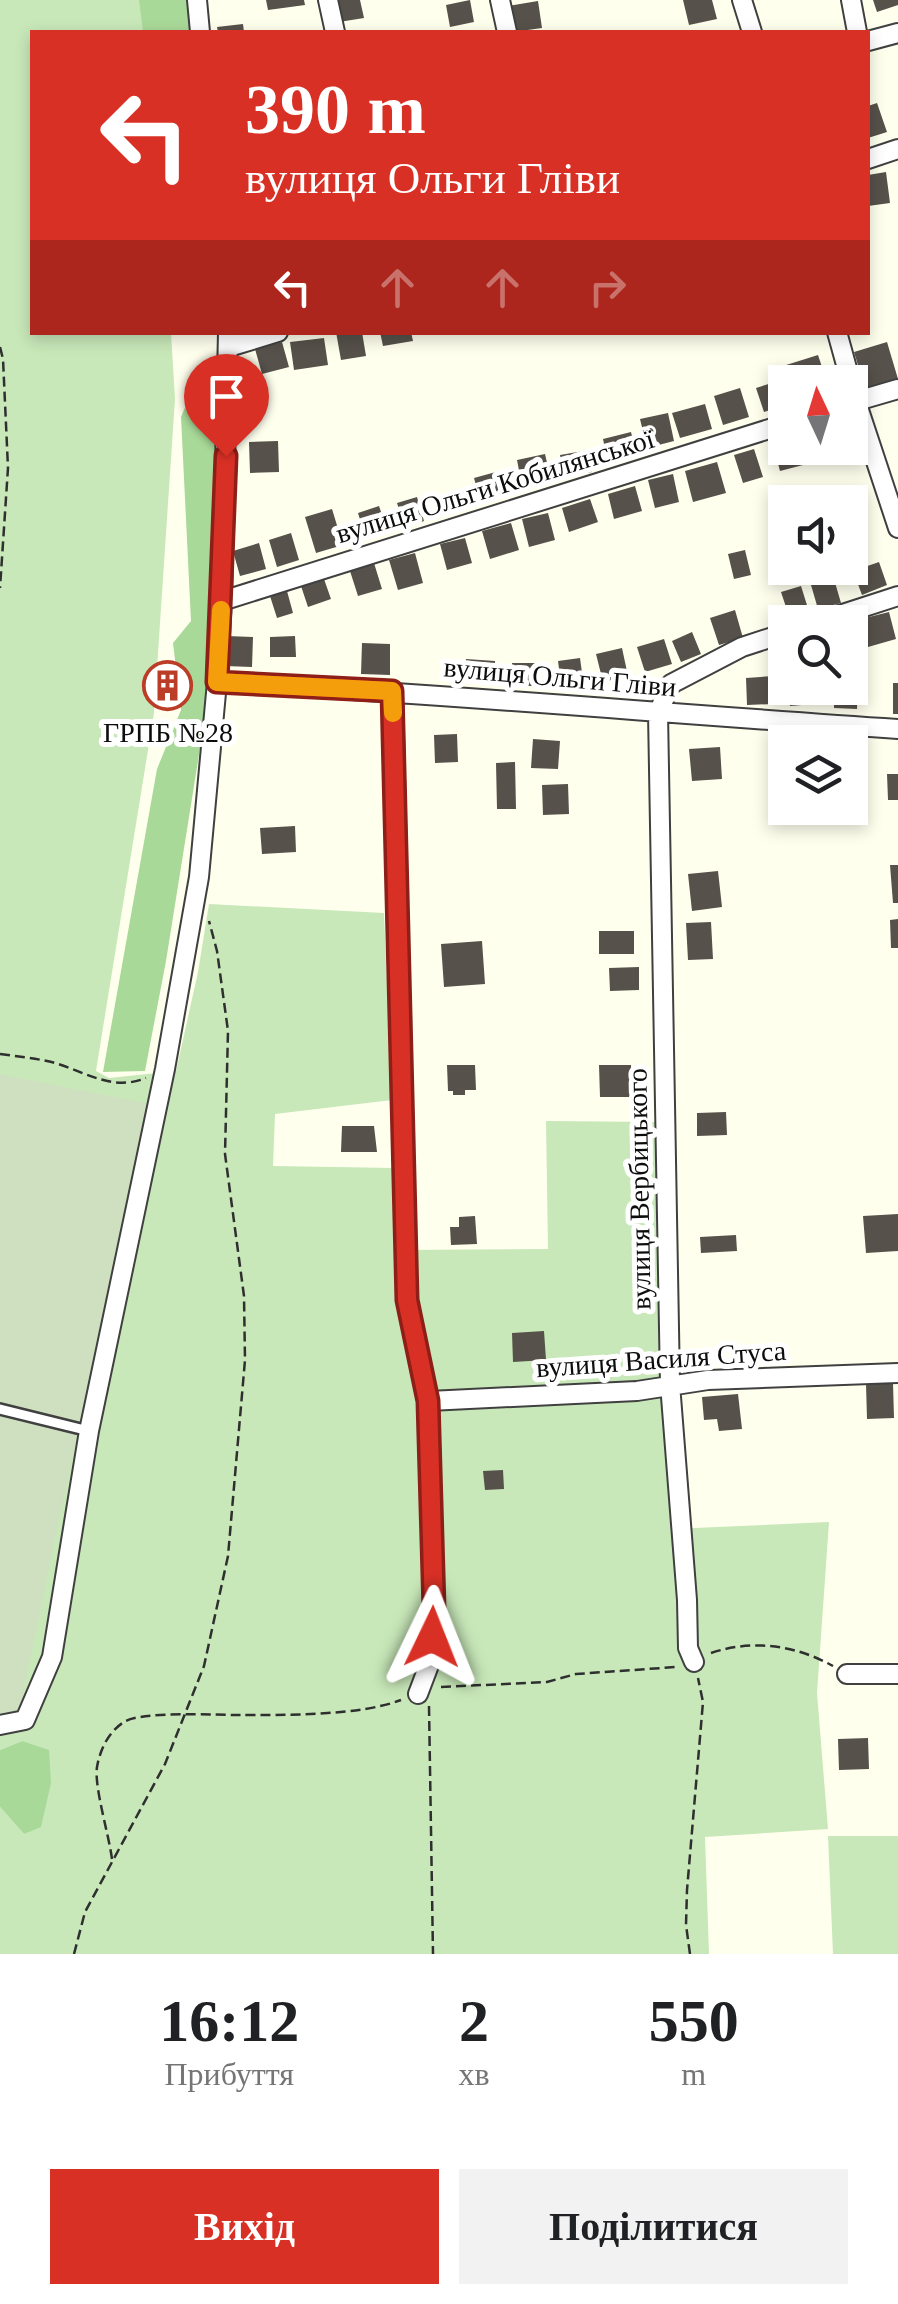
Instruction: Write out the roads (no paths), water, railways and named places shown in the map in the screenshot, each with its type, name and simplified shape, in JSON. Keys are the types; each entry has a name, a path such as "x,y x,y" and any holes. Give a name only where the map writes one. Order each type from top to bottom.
{"street":[{"path":"197,0 200,30"},
{"path":"328,0 335,30"},
{"path":"500,0 507,30"},
{"path":"742,0 751,30"},
{"path":"851,0 857,30"},
{"path":"870,40 898,33"},
{"path":"870,158 898,149"},
{"path":"0,1725 25,1720 52,1657 89,1431 165,1069 199,877 217,682 229,340 260,335"},
{"path":"837,335 844,365"},
{"path":"868,397 898,388"},
{"name":"вулиця Ольги Кобилянської","path":"222,601 768,429"},
{"path":"868,444 898,528"},
{"path":"868,606 898,596"},
{"path":"658,713 671,684 742,647 768,639"},
{"name":"вулиця Ольги Гліви","path":"217,682 392,691 898,729"},
{"path":"392,691 407,1300 428,1401 434,1609 424,1700"},
{"name":"вулиця Вербицького","path":"658,713 670,1384 688,1648 694,1662"},
{"name":"вулиця Василя Стуса","path":"428,1401 636,1390 708,1380 898,1373"},
{"path":"848,1674 898,1674"}],"lane":[{"path":"0,1408 89,1431"}],"place":[{"name":"ГРПБ №28","path":"168,685"}]}
